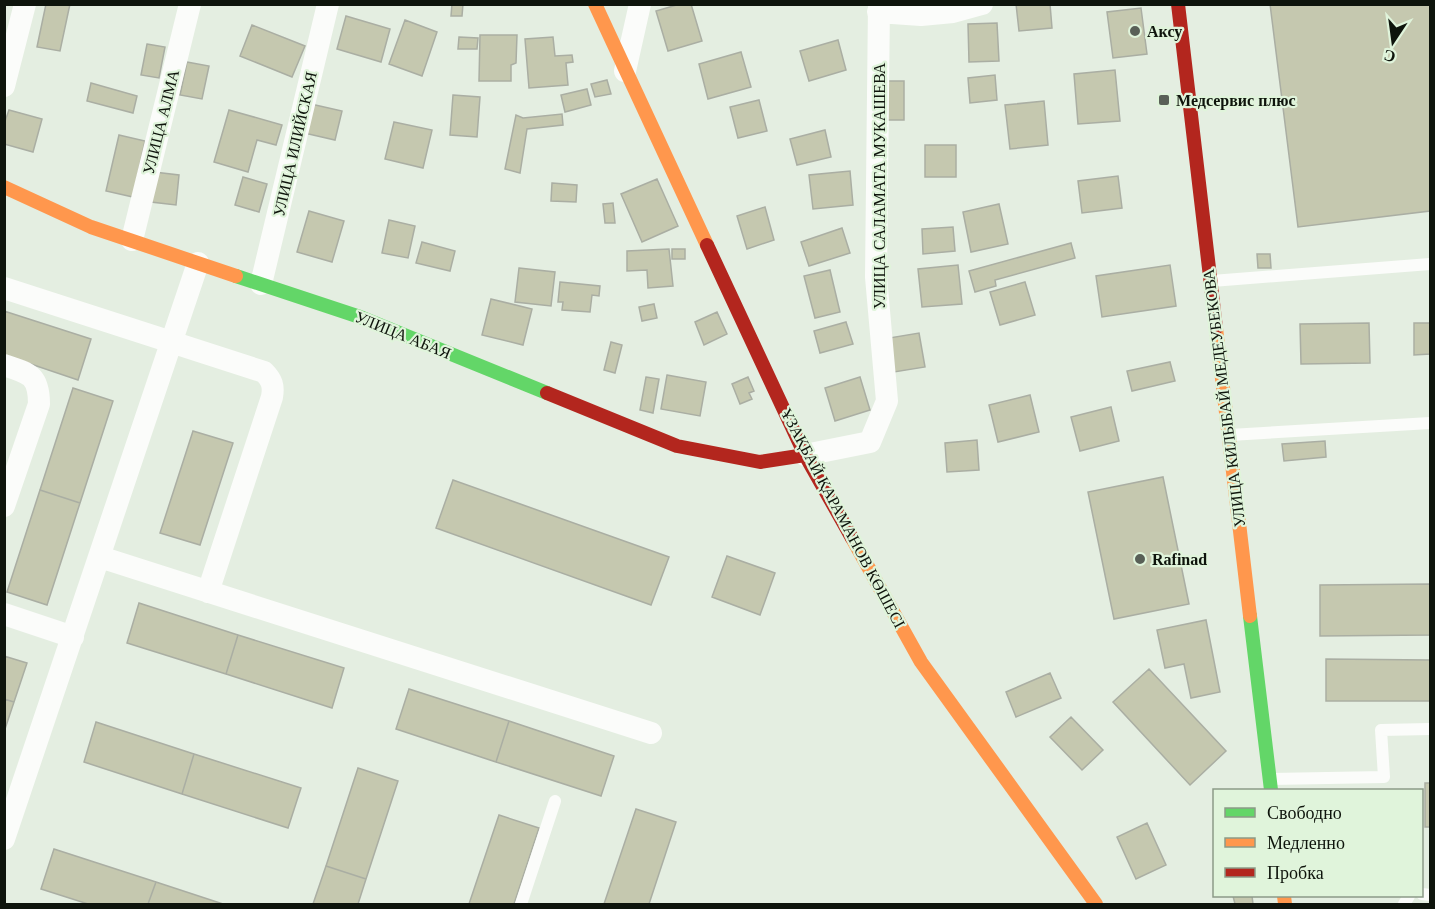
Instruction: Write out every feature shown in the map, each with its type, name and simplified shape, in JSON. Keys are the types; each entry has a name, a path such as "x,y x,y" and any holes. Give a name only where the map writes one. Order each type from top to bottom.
{"street":[{"path":"4,86 25,4"},
{"name":"УЛИЦА АЛМА","path":"132,240 190,4"},
{"name":"УЛИЦА ИЛИЙСКАЯ","path":"261,284 328,4"},
{"name":"ҰЗАҚБАЙ ҚАРАМАНОВ КӨШЕСІ","path":"595,4 805,455 921,662 1096,904"},
{"path":"625,71 640,4"},
{"path":"878,8 921,15 953,12 982,4"},
{"name":"УЛИЦА КИЛЫБАЙ МЕДЕУБЕКОВА","path":"1178,4 1270,785"},
{"name":"УЛИЦА САЛАМАТА МУКАШЕВА","path":"805,455 870,442 887,400 876,277 878,8"},
{"name":"УЛИЦА АБАЯ","path":"4,187 91,227 360,317 676,446 760,462 805,455"},
{"path":"4,839 198,263"},
{"path":"4,288 264,372 270,378 273,387 272,397 208,592"},
{"path":"4,365 25,372 36,381 39,390 39,404 4,506"},
{"path":"100,557 651,733"},
{"path":"4,614 73,637"}],"lane":[{"path":"1210,282 1431,264"},
{"path":"1229,435 1431,423"},
{"path":"1270,785 1384,777 1381,730 1431,729"},
{"path":"521,904 555,801"}],"building":[{"path":"46,4 70,4 60,51 37,47"},
{"path":"452,4 463,4 462,16 451,16"},
{"path":"680,4 691,4 702,41 668,51 656,11"},
{"path":"1016,4 1050,4 1052,28 1019,31"},
{"path":"1270,4 1430,4 1430,211 1298,227"},
{"path":"1141,8 1147,54 1113,58 1107,12"},
{"path":"346,16 390,29 381,62 337,49"},
{"path":"405,20 437,32 422,76 389,64"},
{"path":"997,23 999,61 969,62 968,24"},
{"path":"252,25 305,46 292,77 240,56"},
{"path":"480,35 517,35 516,63 511,65 511,81 479,81"},
{"path":"459,37 478,38 477,49 458,49"},
{"path":"553,37 555,56 572,55 573,62 566,63 568,85 529,88 525,39"},
{"path":"838,40 846,70 809,81 800,51"},
{"path":"147,44 165,47 159,78 141,75"},
{"path":"741,52 751,87 708,99 699,64"},
{"path":"187,62 209,66 202,99 180,95"},
{"path":"1115,70 1120,121 1078,124 1074,74"},
{"path":"995,75 997,100 970,103 968,78"},
{"path":"607,80 611,94 595,97 591,84"},
{"path":"883,81 904,81 904,120 882,120"},
{"path":"91,83 137,96 133,113 87,101"},
{"path":"587,89 591,105 565,112 561,95"},
{"path":"453,95 480,97 477,137 450,135"},
{"path":"759,100 767,131 738,138 730,107"},
{"path":"1044,101 1048,145 1010,149 1005,105"},
{"path":"311,104 342,111 335,140 304,133"},
{"path":"9,110 42,119 33,152 4,144 4,124"},
{"path":"229,110 282,125 276,145 257,140 248,172 214,162"},
{"path":"562,114 563,125 527,129 520,173 505,169 516,115 523,118"},
{"path":"394,122 432,130 423,168 385,159"},
{"path":"825,130 831,157 797,165 790,139"},
{"path":"119,135 145,141 133,197 106,191"},
{"path":"925,145 956,145 956,177 925,177"},
{"path":"850,171 853,205 813,209 809,175"},
{"path":"154,172 179,175 176,205 151,202"},
{"path":"1118,176 1122,208 1082,213 1078,181"},
{"path":"243,177 267,184 259,212 235,205"},
{"path":"657,179 678,226 642,242 621,194"},
{"path":"552,183 577,185 576,202 551,201"},
{"path":"613,203 615,223 605,223 603,204"},
{"path":"999,204 1008,244 971,252 963,212"},
{"path":"765,207 774,240 747,249 737,216"},
{"path":"309,211 344,221 332,262 297,252"},
{"path":"389,220 415,226 408,258 382,253"},
{"path":"953,227 955,251 923,254 922,229"},
{"path":"842,228 850,253 809,266 801,242"},
{"path":"422,242 455,251 450,271 416,263"},
{"path":"1071,243 1075,258 995,280 996,286 975,292 969,271"},
{"path":"669,249 673,286 648,288 647,270 627,271 627,251"},
{"path":"672,249 685,249 685,259 672,259"},
{"path":"1257,254 1270,254 1271,268 1258,268"},
{"path":"958,265 962,304 922,307 918,269"},
{"path":"1170,265 1176,306 1102,317 1096,276"},
{"path":"519,268 555,272 551,306 515,302"},
{"path":"830,270 840,312 815,318 804,276"},
{"path":"560,282 600,286 599,296 592,295 590,312 562,310 563,302 558,302"},
{"path":"1025,282 1035,315 1000,325 990,292"},
{"path":"491,299 532,309 523,345 482,335"},
{"path":"654,304 657,318 642,321 639,307"},
{"path":"4,311 91,339 78,380 4,355"},
{"path":"717,312 727,334 704,345 695,322"},
{"path":"846,322 853,344 820,353 814,331"},
{"path":"1369,323 1370,363 1301,364 1300,324"},
{"path":"1414,323 1430,323 1430,354 1414,355"},
{"path":"919,333 925,367 894,372 889,338"},
{"path":"611,342 622,345 615,373 604,370"},
{"path":"1170,362 1175,381 1132,391 1127,371"},
{"path":"667,375 706,382 700,416 661,409"},
{"path":"646,377 659,379 653,413 640,410"},
{"path":"748,377 754,391 749,393 752,399 740,404 732,384"},
{"path":"860,377 870,410 835,421 825,388"},
{"path":"73,388 113,401 80,503 40,490"},
{"path":"1030,395 1039,432 998,442 989,405"},
{"path":"1111,407 1119,441 1080,451 1071,417"},
{"path":"193,431 233,443 200,545 160,533"},
{"path":"977,440 979,470 947,472 945,443"},
{"path":"1325,441 1326,457 1284,461 1282,444"},
{"path":"1163,477 1189,604 1114,619 1088,492"},
{"path":"453,480 669,557 651,605 436,528"},
{"path":"40,490 80,503 47,605 7,592"},
{"path":"727,556 775,573 760,615 712,597"},
{"path":"1430,584 1430,635 1320,636 1320,585"},
{"path":"139,603 238,635 226,674 127,643"},
{"path":"1206,620 1220,692 1191,698 1184,664 1165,668 1157,630"},
{"path":"238,635 344,668 332,708 226,674"},
{"path":"4,656 27,663 14,702 4,699"},
{"path":"1326,659 1430,660 1430,701 1326,701"},
{"path":"1149,669 1226,751 1190,785 1113,702"},
{"path":"1050,673 1061,698 1016,717 1006,692"},
{"path":"409,689 509,721 496,762 396,729"},
{"path":"4,699 14,702 4,732"},
{"path":"1071,717 1103,750 1082,770 1050,737"},
{"path":"509,721 614,756 601,796 496,762"},
{"path":"96,722 194,754 182,794 84,762"},
{"path":"194,754 301,788 288,828 182,794"},
{"path":"358,768 398,781 366,879 326,866"},
{"path":"1425,783 1430,783 1430,827 1425,827"},
{"path":"636,809 676,822 649,904 604,904"},
{"path":"499,815 539,828 514,904 469,904"},
{"path":"1147,823 1166,865 1136,879 1117,837"},
{"path":"54,849 156,882 148,904 88,904 41,889"},
{"path":"326,866 366,879 358,904 313,904"},
{"path":"156,882 223,904 148,904"},
{"path":"1233,897 1252,897 1253,904 1235,904"}],"traffic: fast":[{"path":"236,276 360,317 547,393"},
{"path":"1250,616 1271,789"}],"traffic: slow":[{"path":"595,4 707,245"},
{"path":"4,187 91,227 236,276"},
{"path":"1216,328 1250,616"},
{"path":"852,538 921,662 1096,904"},
{"path":"1284,897 1285,904"}],"traffic: jam":[{"path":"1178,4 1216,328"},
{"path":"707,245 805,455 852,538"},
{"path":"547,393 677,446 760,462 805,455"}],"place":[{"name":"Аксу","path":"1135,31"},
{"name":"Медсервис плюс","path":"1164,100"},
{"name":"Rafinad","path":"1140,559"}]}
